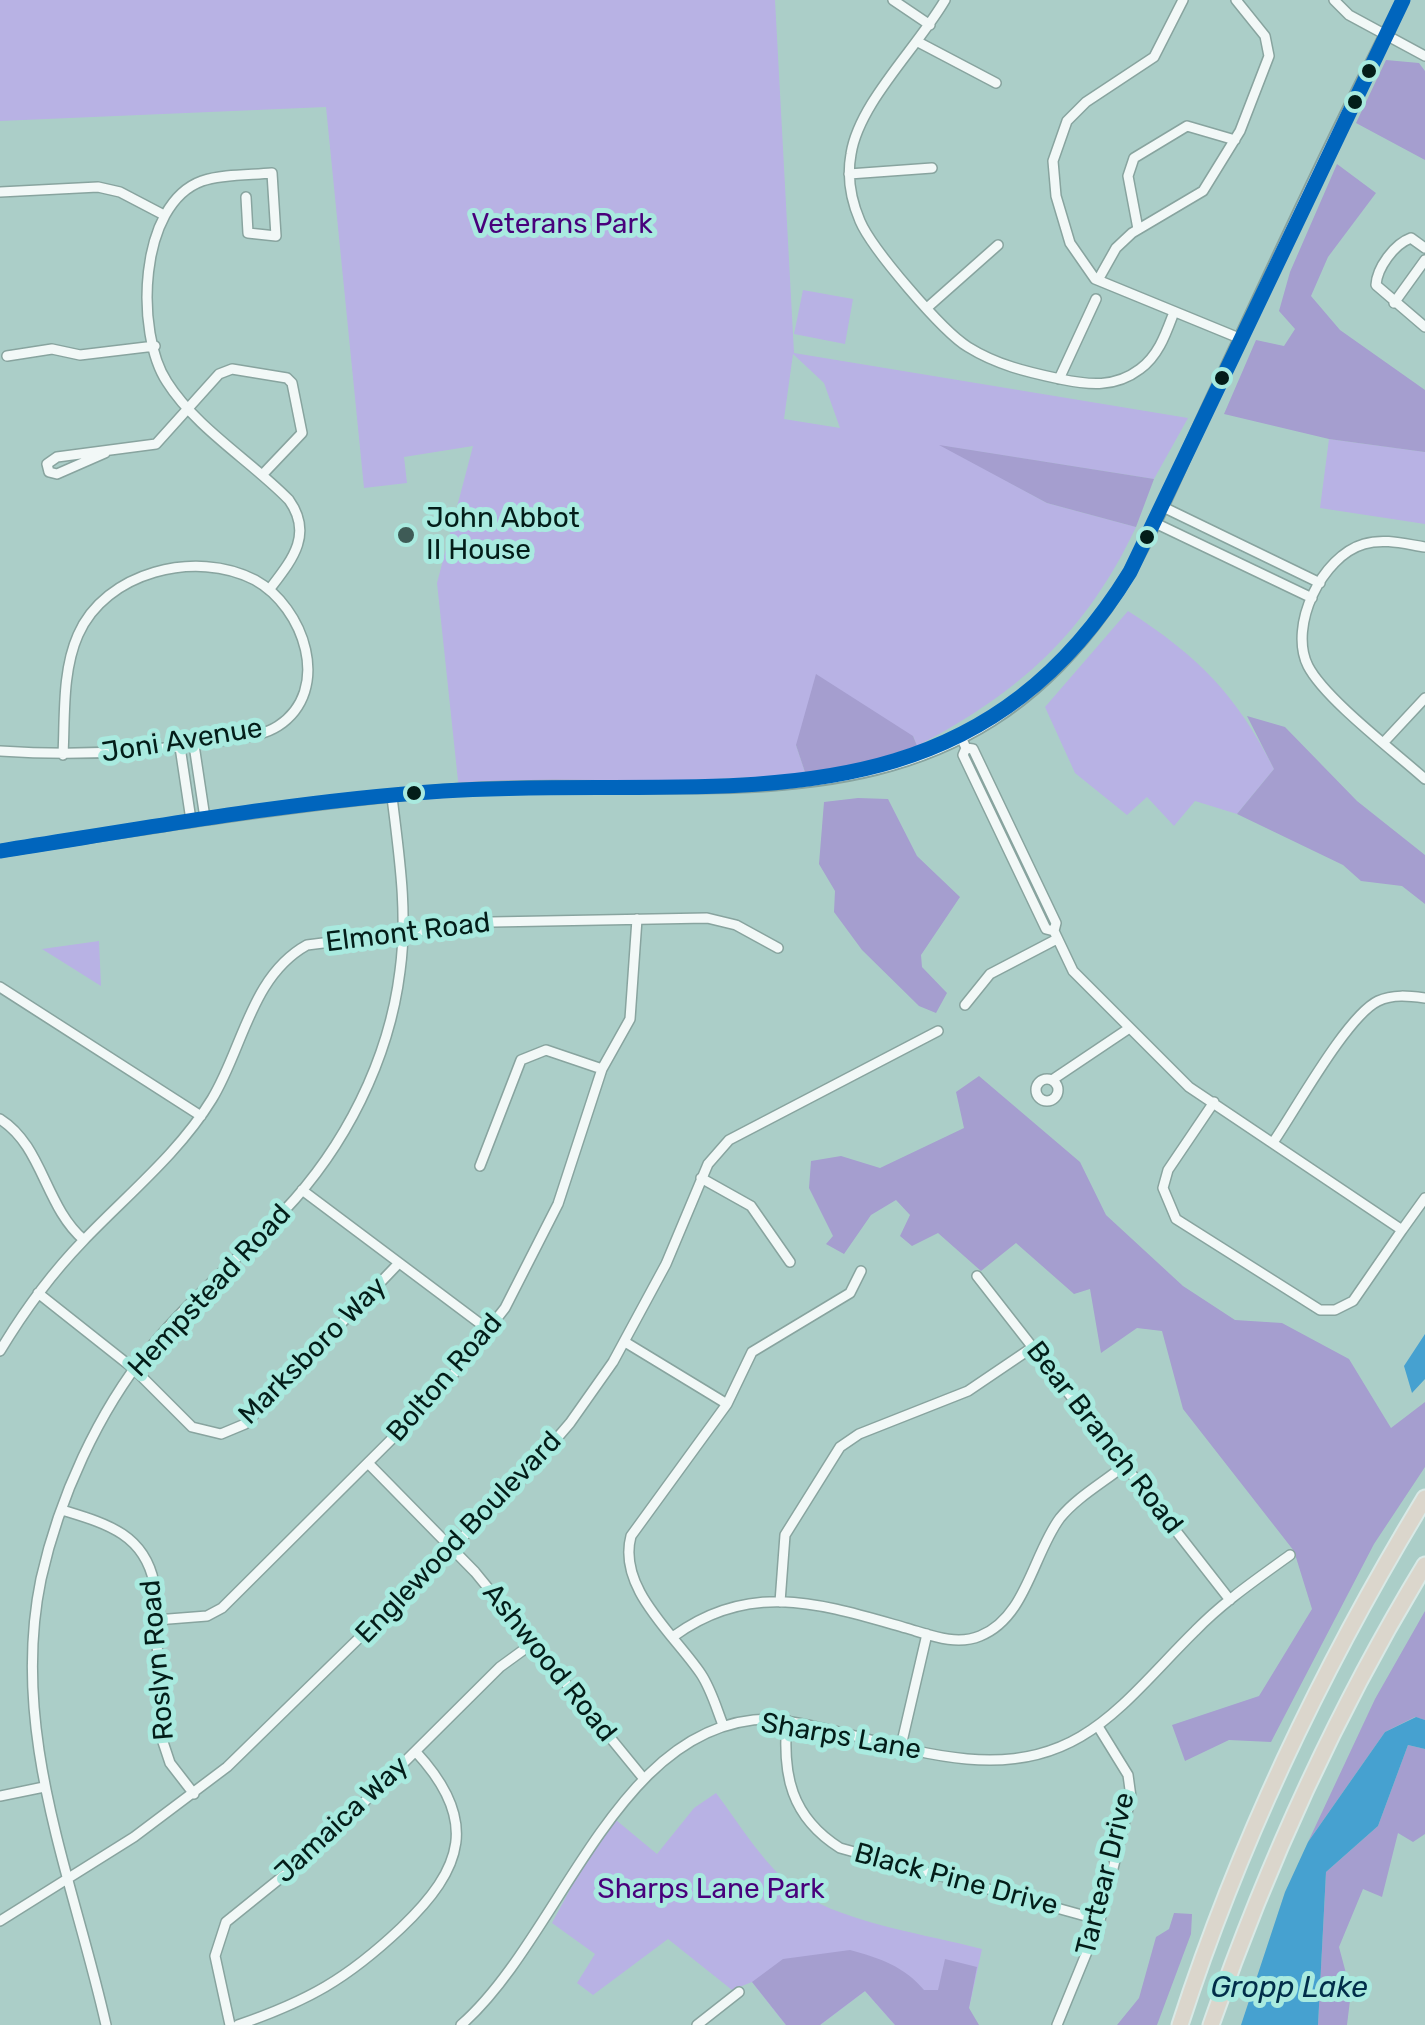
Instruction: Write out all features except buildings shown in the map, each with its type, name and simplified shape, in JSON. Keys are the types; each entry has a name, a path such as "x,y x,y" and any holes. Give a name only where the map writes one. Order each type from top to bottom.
{"highway":[{"path":"1180,2025 1235,1869 1279,1768 1335,1656 1425,1498"},
{"path":"1211,2025 1287,1835 1349,1705 1425,1565"}],"street":[{"path":"893,0 930,25"},
{"path":"945,0 920,43 867,109 854,139 849,174 855,206 870,238 950,334 986,357 1060,378 1101,384 1138,371 1157,352 1174,312"},
{"path":"1183,0 1154,57 1076,110 1055,147 1053,175 1062,220 1082,266 1098,280 1240,338"},
{"path":"1098,280 1116,248 1138,229 1204,191 1235,140 1268,56 1265,36 1236,0"},
{"path":"1334,0 1384,36 1425,56"},
{"path":"0,852 205,818 496,788 828,782 895,766 964,742 1018,701 1075,648 1126,578 1402,0"},
{"path":"920,43 996,83"},
{"path":"1138,229 1128,176 1140,152 1187,126 1235,140"},
{"path":"849,174 932,168"},
{"path":"246,198 248,233 276,236 272,173 199,182 164,215 146,276 155,346 166,382 295,508 301,526 294,556 269,590"},
{"path":"0,192 98,187 120,192 164,215"},
{"path":"1425,248 1411,238 1402,242 1377,274 1380,293 1425,327"},
{"path":"928,307 998,245"},
{"path":"1394,303 1425,260"},
{"path":"1060,378 1096,299"},
{"path":"7,356 52,349 80,355 155,346"},
{"path":"106,452 57,474 49,472 47,464 58,457 156,444 225,370 290,380 302,433 264,474"},
{"path":"1161,506 1320,584"},
{"path":"1153,522 1312,598"},
{"path":"1425,547 1388,541 1364,544 1343,554 1312,598 1302,633 1309,668 1425,779"},
{"name":"Joni Avenue","path":"0,751 63,755 180,747 270,730 290,716 304,695 309,669 302,641 285,607 269,590 225,570 168,569 136,577 108,594 87,617 73,647 63,755"},
{"path":"1384,742 1425,698"},
{"path":"964,742 964,755 1011,840 1046,928 1055,935 1073,971 1179,1078 1402,1230"},
{"path":"194,745 205,818"},
{"path":"180,747 191,820"},
{"name":"Hempstead Road","path":"106,2025 64,1878 44,1788 35,1712 36,1619 41,1581 62,1510 93,1439 134,1369 172,1324 302,1190 344,1130 378,1060 395,999 404,931 392,797"},
{"name":"Bolton Road","path":"156,1620 207,1616 222,1608 441,1390 490,1332 542,1240 579,1148 602,1069 633,1010 637,920"},
{"name":"Elmont Road","path":"0,1351 38,1293 202,1116 268,980 283,961 321,941 492,922 722,921 778,948"},
{"path":"965,1005 990,974 1055,935"},
{"path":"0,987 202,1116"},
{"path":"1274,1141 1356,1019 1378,1001 1404,994 1425,998"},
{"path":"1052,1080 1128,1028"},
{"name":"Englewood Boulevard","path":"0,1921 194,1794 282,1717 546,1452 624,1342 666,1264 701,1178 718,1151 741,1132 938,1031"},
{"path":"480,1166 521,1060 546,1050 602,1069"},
{"path":"1214,1102 1168,1170 1162,1188 1176,1219 1320,1310 1335,1310 1354,1301 1425,1198"},
{"path":"0,1119 26,1144 54,1206 84,1240"},
{"path":"701,1178 751,1206 790,1262"},
{"path":"302,1190 490,1332"},
{"name":"Marksboro Way","path":"38,1293 134,1369 192,1427 211,1434 232,1432 351,1317 398,1264"},
{"path":"722,1725 703,1676 633,1580 628,1548 636,1526 726,1404 752,1352 850,1293 862,1271"},
{"name":"Bear Branch Road","path":"978,1276 1230,1600"},
{"path":"624,1342 726,1404"},
{"path":"780,1602 785,1535 840,1447 859,1434 968,1392 1033,1347"},
{"name":"Ashwood Road","path":"368,1463 452,1549 644,1779"},
{"path":"674,1636 724,1606 780,1602 831,1608 949,1640 971,1639 1002,1622 1064,1514 1125,1465"},
{"name":"Roslyn Road","path":"62,1510 110,1525 140,1548 152,1572 162,1739 170,1763 194,1794"},
{"name":"Sharps Lane","path":"461,2025 528,1950 594,1842 644,1779 692,1740 722,1725 758,1718 786,1720 970,1759 1014,1758 1055,1749 1098,1728 1230,1600 1290,1555"},
{"path":"901,1746 927,1634"},
{"name":"Jamaica Way","path":"230,2025 215,1956 226,1922 292,1871 500,1667 534,1643"},
{"name":"Black Pine Drive","path":"786,1720 784,1756 790,1789 804,1817 826,1840 854,1854 1100,1920"},
{"name":"Tartear Drive","path":"1057,2025 1100,1920 1131,1786 1124,1765 1098,1728"},
{"path":"238,2025 300,2003 340,1981 442,1885 454,1858 455,1813 444,1785 416,1752"},
{"path":"0,1796 44,1788"},
{"path":"697,2025 738,1992"}],"green space":[{"name":"Veterans Park","path":"0,0 775,0 794,353 1188,418 1154,479 943,446 1047,503 1136,527 1095,598 1046,656 987,704 917,746 913,736 796,745 806,775 459,790 437,583 473,446 404,457 407,483 364,488 326,107 0,121","holes":["793,354 824,383 840,428 784,419"]},
{"path":"803,290 853,299 845,344 794,334"},
{"path":"1329,439 1425,452 1425,524 1320,508"},
{"path":"1128,611 1175,644 1213,679 1245,719 1274,769 1237,814 1195,801 1174,826 1147,797 1127,815 1075,773 1045,707"},
{"path":"99,941 101,986 42,949"},
{"name":"Sharps Lane Park","path":"716,1793 766,1860 802,1894 842,1913 982,1949 969,2008 895,2025 865,1991 820,2025 786,2025 752,1982 732,1990 668,1939 593,1995 577,1983 595,1954 552,1923 582,1867 616,1820 657,1854 694,1808"}],"shaded area":[{"path":"1386,60 1419,63 1425,71 1425,160 1356,123"},
{"path":"1337,164 1376,193 1328,257 1311,296 1340,330 1425,390 1425,452 1329,439 1224,414 1256,340 1284,346 1295,329 1279,311 1290,272"},
{"path":"939,445 1154,479 1136,527 1047,503"},
{"path":"816,674 913,736 917,746 852,767 806,775 796,745"},
{"path":"1247,716 1285,727 1357,801 1425,855 1425,904 1402,886 1361,881 1343,865 1237,814 1274,769"},
{"path":"888,799 917,856 960,897 921,955 922,967 947,993 936,1013 919,1006 862,950 834,912 835,891 819,864 824,802"},
{"path":"979,1076 1080,1162 1106,1215 1183,1286 1235,1320 1282,1323 1349,1359 1391,1428 1425,1402 1425,1467 1374,1544 1271,1742 1229,1740 1185,1761 1172,1725 1259,1696 1312,1609 1294,1551 1183,1409 1162,1331 1137,1328 1101,1353 1090,1289 1074,1294 1016,1243 981,1271 938,1233 912,1246 900,1236 910,1215 896,1200 871,1215 844,1254 826,1244 833,1236 809,1188 811,1161 841,1156 880,1168 964,1128 956,1092"},
{"path":"1425,1611 1425,1720 1415,1717 1385,1732 1308,1842 1375,1699"},
{"path":"1408,1745 1425,1749 1425,1834 1413,1842 1398,1833 1382,1897 1363,1889 1339,1947 1351,1992 1347,2025 1318,2025 1326,1872 1378,1826"},
{"path":"1174,1913 1192,1914 1191,1934 1157,2025 1117,2025 1139,1998 1156,1937 1169,1929"},
{"path":"850,1950 890,1964 924,1990 938,1990 945,1959 977,1967 969,2008 979,2025 895,2025 865,1991 820,2025 786,2025 752,1982 783,1959"}],"water":[{"path":"1425,1334 1425,1379 1412,1393 1404,1366"},
{"name":"Gropp Lake","path":"1416,1717 1425,1720 1425,1749 1408,1745 1378,1826 1326,1872 1318,2025 1241,2025 1285,1892 1308,1842 1385,1732"}],"transit line":[{"path":"0,851 221,816 387,796 543,788 734,786 824,777 909,756 989,718 1063,659 1130,572 1403,0"}],"place":[{"name":"John Abbot II House","path":"406,535"}]}
